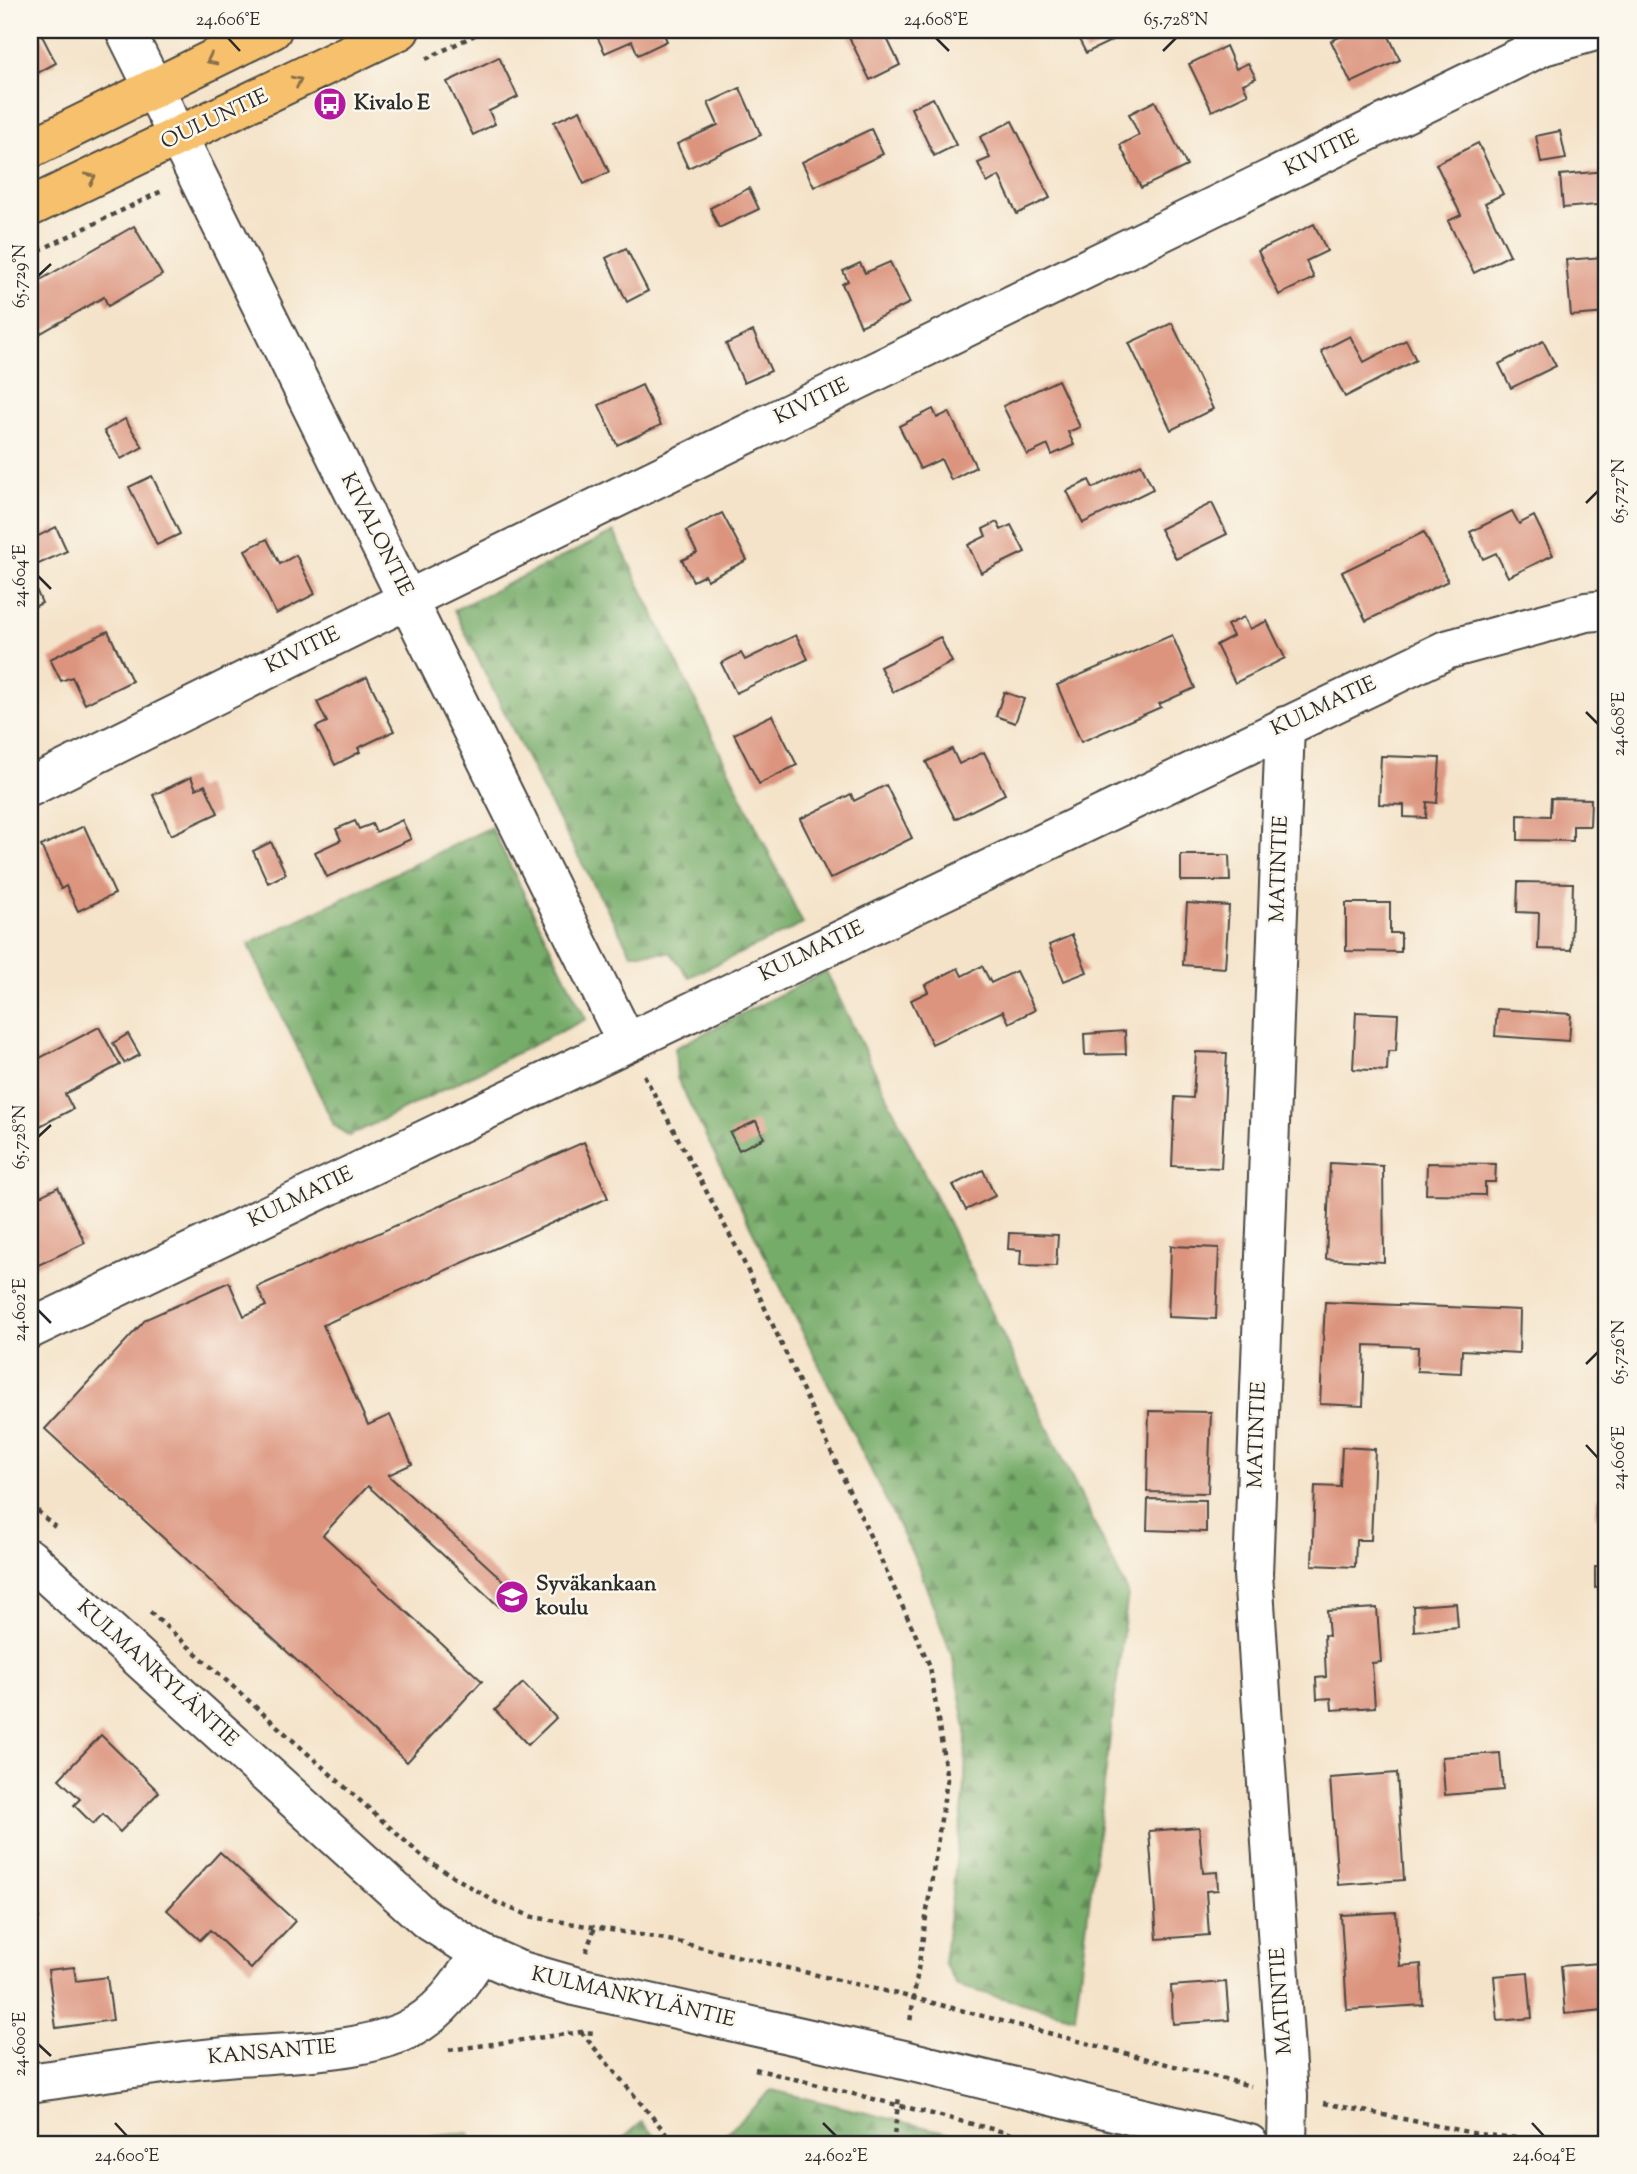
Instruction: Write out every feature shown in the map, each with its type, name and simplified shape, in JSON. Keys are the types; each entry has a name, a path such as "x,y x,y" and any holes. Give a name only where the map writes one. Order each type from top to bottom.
{"main road":[{"path":"30,149 272,30"},
{"name":"OULUNTIE","path":"30,207 400,30"}],"street":[{"name":"KIVALONTIE","path":"125,30 409,598 626,1041"},
{"name":"KIVITIE","path":"30,787 409,598 1543,46 1600,30"},
{"name":"KULMATIE","path":"30,1329 1446,650 1586,612 1607,610"},
{"name":"MATINTIE","path":"1285,726 1253,1574 1288,2096 1287,2144"},
{"name":"KULMANKYLÄNTIE","path":"30,1559 426,1919 480,1953 518,1970 574,1986 904,2060 1249,2144"},
{"name":"KANSANTIE","path":"30,2083 180,2061 369,2042 403,2032 424,2019 447,1999 480,1953"}],"path":[{"path":"626,1041 740,1254 930,1666 947,1780 893,2144"},
{"path":"30,1504 61,1532"},
{"path":"144,1607 425,1858 497,1903 533,1917 665,1939 914,1998 1288,2096 1478,2134 1572,2144"},
{"path":"595,1927 574,1986 581,2032 675,2144"},
{"path":"447,2051 581,2032 609,2033"},
{"path":"754,2069 1051,2144"}],"green space":[{"path":"614,532 803,924 689,977 671,953 631,953 547,799 454,610"},
{"path":"491,827 586,1019 349,1136 334,1125 248,944"},
{"path":"826,971 1128,1593 1075,2017 957,1986 944,1963 965,1786 966,1729 953,1659 918,1565 677,1078 675,1048"},
{"path":"772,2090 994,2144 715,2144"},
{"path":"642,2122 661,2144 619,2144 619,2142"},
{"path":"469,2133 472,2144 358,2144"}],"building":[{"path":"30,30 39,30 56,63 30,77"},
{"path":"594,30 662,30 667,41 638,55 632,41 605,53"},
{"path":"863,30 883,30 900,65 870,80 849,37"},
{"path":"1074,30 1108,30 1113,40 1086,53"},
{"path":"1354,30 1386,30 1400,60 1351,83 1331,41"},
{"path":"1226,46 1236,69 1248,63 1256,78 1243,84 1248,94 1212,111 1189,64"},
{"path":"499,57 518,97 489,111 495,124 473,135 447,82"},
{"path":"740,88 761,135 688,168 677,144 718,125 708,103"},
{"path":"933,98 956,145 934,156 911,108"},
{"path":"1155,101 1187,166 1141,188 1120,145 1139,135 1129,114"},
{"path":"580,110 609,172 584,184 554,122"},
{"path":"1012,121 1050,198 1017,214 999,176 987,183 978,163 990,158 980,137"},
{"path":"871,129 883,154 814,187 802,162"},
{"path":"1560,131 1566,159 1541,163 1536,136"},
{"path":"1478,143 1503,194 1485,203 1510,255 1474,273 1448,221 1461,215 1436,164"},
{"path":"1607,171 1607,204 1563,208 1560,175"},
{"path":"749,188 759,209 719,228 710,208"},
{"path":"1314,224 1327,251 1306,261 1314,278 1279,295 1258,251"},
{"path":"134,226 162,275 108,306 104,297 39,334 30,317 30,286"},
{"path":"626,248 648,291 627,302 606,258"},
{"path":"1603,257 1607,313 1571,316 1566,260"},
{"path":"890,262 910,303 861,326 842,284 848,281 843,271 860,263 865,273"},
{"path":"1172,323 1213,409 1171,430 1129,343"},
{"path":"753,331 771,371 744,383 726,344"},
{"path":"1350,336 1364,362 1406,340 1416,360 1345,397 1321,351"},
{"path":"1543,341 1556,366 1511,388 1499,364"},
{"path":"1058,380 1080,427 1068,432 1074,445 1052,455 1048,445 1027,455 1003,406"},
{"path":"642,385 661,425 617,445 599,405"},
{"path":"933,409 937,418 949,412 976,467 951,480 941,459 920,469 899,426"},
{"path":"125,419 143,447 121,459 104,431"},
{"path":"1141,464 1153,489 1083,523 1067,491 1089,480 1093,488"},
{"path":"152,476 180,534 157,545 129,487"},
{"path":"1212,503 1227,534 1176,559 1160,529"},
{"path":"1512,511 1519,524 1534,516 1553,555 1508,577 1496,553 1483,559 1470,532"},
{"path":"722,513 747,560 707,580 705,575 693,581 682,560 697,553 686,531"},
{"path":"997,522 1001,530 1011,525 1025,552 981,573 968,545 986,536 983,529"},
{"path":"56,527 67,551 30,568 30,540"},
{"path":"1424,532 1448,581 1366,621 1342,572"},
{"path":"267,539 280,564 296,555 315,594 276,614 245,550"},
{"path":"30,576 42,603 30,609"},
{"path":"1244,617 1250,629 1267,621 1285,658 1235,683 1216,645 1233,636 1227,625"},
{"path":"108,631 132,681 85,704 72,677 61,681 50,659"},
{"path":"796,635 808,659 736,693 721,663 741,653 745,660"},
{"path":"1172,635 1195,688 1159,704 1161,707 1081,742 1057,685"},
{"path":"940,637 952,662 893,692 880,667"},
{"path":"367,677 394,731 358,748 360,752 335,765 316,727 327,722 317,702"},
{"path":"1004,692 1024,699 1015,723 996,716"},
{"path":"772,715 797,765 759,784 734,734"},
{"path":"952,749 959,764 984,752 1005,794 955,819 926,762"},
{"path":"1381,756 1440,758 1437,803 1427,802 1426,818 1404,817 1404,805 1379,804"},
{"path":"191,777 196,789 205,785 218,813 171,835 153,795"},
{"path":"886,785 912,838 830,879 800,819 851,794 854,801"},
{"path":"1551,798 1591,799 1590,826 1573,826 1573,841 1518,840 1518,815 1550,816"},
{"path":"402,820 411,839 327,877 315,852 341,840 336,829 355,821 359,829 372,824 376,832"},
{"path":"84,826 115,894 78,911 66,886 61,889 41,846"},
{"path":"271,842 286,874 268,883 253,851"},
{"path":"1181,855 1229,855 1230,881 1181,881"},
{"path":"1518,882 1573,883 1571,950 1538,949 1539,913 1517,912"},
{"path":"1187,903 1229,906 1225,968 1183,965"},
{"path":"1346,903 1390,903 1390,933 1401,933 1401,952 1346,951"},
{"path":"1072,935 1087,972 1064,981 1049,945"},
{"path":"982,966 991,983 1016,971 1035,1010 1009,1023 1003,1011 932,1044 911,1000 928,992 925,985 958,968 962,976"},
{"path":"1497,1009 1571,1014 1569,1041 1495,1036"},
{"path":"1356,1012 1398,1014 1396,1051 1388,1051 1387,1071 1353,1069"},
{"path":"99,1027 120,1065 65,1094 73,1109 30,1131 30,1063"},
{"path":"1125,1031 1126,1054 1085,1055 1084,1034"},
{"path":"128,1034 140,1055 124,1063 113,1043"},
{"path":"1196,1052 1227,1053 1221,1168 1172,1166 1175,1097 1193,1098"},
{"path":"756,1121 764,1138 739,1150 730,1133"},
{"path":"584,1142 608,1198 323,1325 368,1425 390,1415 412,1464 388,1475 518,1594 503,1610 368,1486 323,1535 482,1681 407,1762 45,1429 146,1319 229,1282 244,1316 266,1306 257,1287"},
{"path":"1330,1163 1383,1166 1384,1262 1326,1259"},
{"path":"1427,1163 1496,1164 1495,1182 1485,1182 1485,1195 1426,1194"},
{"path":"983,1170 995,1196 966,1210 953,1185"},
{"path":"58,1187 85,1243 30,1269 30,1201"},
{"path":"1009,1233 1058,1235 1056,1266 1020,1265 1021,1250 1008,1249"},
{"path":"1171,1246 1219,1248 1216,1319 1168,1317"},
{"path":"1607,1287 1607,1343 1600,1342"},
{"path":"1325,1302 1520,1310 1519,1353 1462,1350 1461,1373 1417,1371 1418,1347 1365,1345 1363,1406 1320,1404"},
{"path":"1149,1411 1211,1412 1208,1493 1147,1492"},
{"path":"1342,1447 1375,1449 1371,1540 1356,1540 1355,1567 1312,1565 1315,1486 1340,1487"},
{"path":"1597,1497 1607,1498 1607,1518 1596,1517"},
{"path":"1148,1499 1206,1500 1206,1532 1147,1530"},
{"path":"1601,1536 1607,1536 1607,1557 1601,1557"},
{"path":"1595,1567 1607,1567 1607,1587 1595,1588"},
{"path":"1456,1603 1458,1627 1414,1631 1413,1606"},
{"path":"1377,1608 1381,1662 1372,1663 1375,1707 1332,1710 1331,1698 1317,1699 1316,1678 1326,1677 1324,1635 1329,1636 1327,1611"},
{"path":"523,1683 556,1718 528,1745 495,1710"},
{"path":"101,1735 159,1792 120,1832 103,1814 93,1824 74,1805 80,1799 59,1779"},
{"path":"1500,1753 1503,1790 1445,1795 1442,1757"},
{"path":"1397,1773 1404,1880 1338,1885 1330,1778"},
{"path":"1199,1827 1203,1873 1217,1872 1218,1890 1206,1891 1209,1935 1157,1939 1149,1831"},
{"path":"220,1852 295,1921 251,1969 210,1930 200,1940 167,1910"},
{"path":"30,1888 39,1918 30,1921"},
{"path":"1396,1912 1400,1966 1421,1964 1423,2005 1347,2010 1341,1915"},
{"path":"1600,1963 1603,2010 1565,2014 1561,1966"},
{"path":"74,1967 76,1981 107,1977 113,2020 56,2028 48,1970"},
{"path":"1528,1973 1532,2018 1498,2021 1494,1976"},
{"path":"1226,1982 1229,2020 1173,2024 1171,1986"}],"place":[{"name":"Kivalo E","path":"330,104"},
{"name":"Syväkankaan koulu","path":"512,1597"}]}
